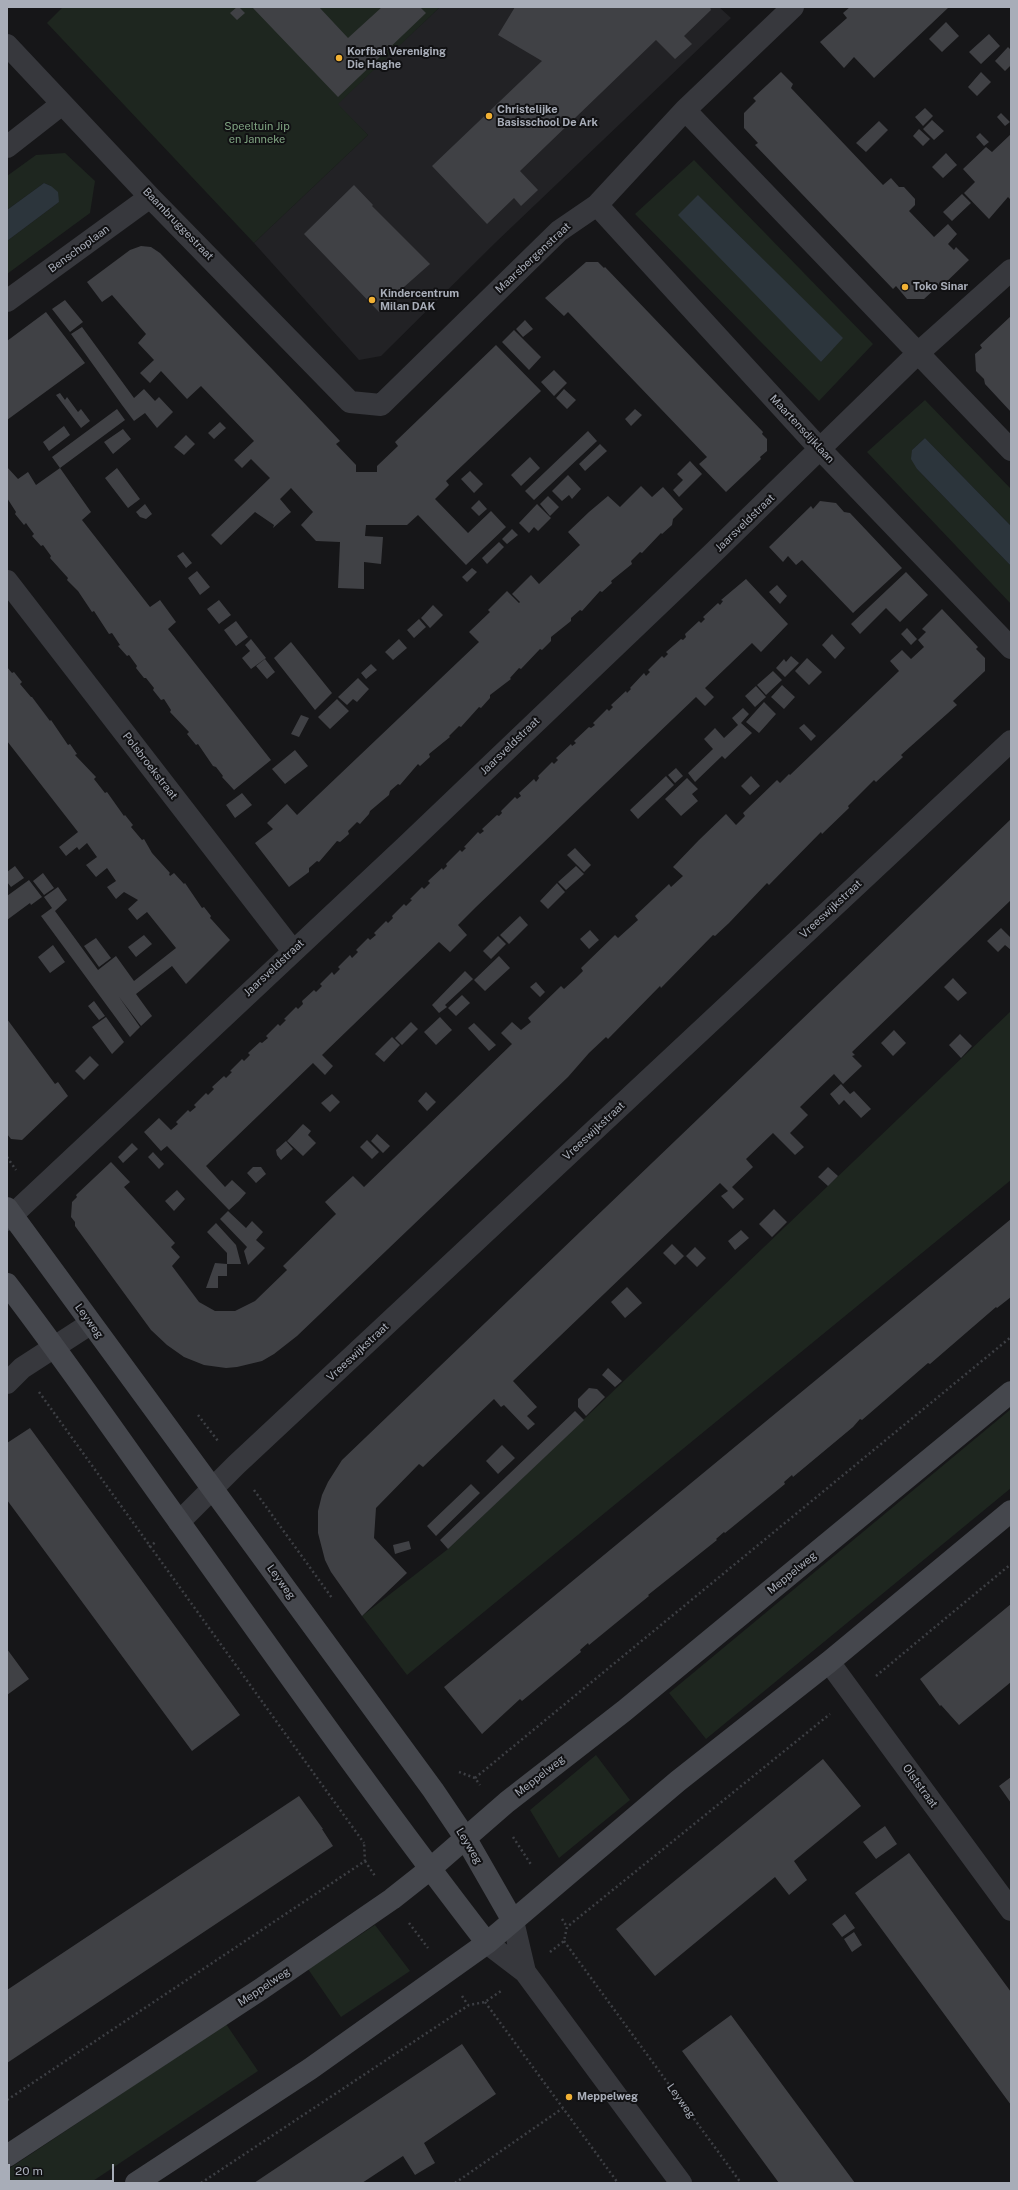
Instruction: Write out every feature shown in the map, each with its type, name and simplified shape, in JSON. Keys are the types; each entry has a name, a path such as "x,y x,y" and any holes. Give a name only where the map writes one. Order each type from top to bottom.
{"main road":[{"name":"Leyweg","path":"9,1214 214,1488 433,1790 466,1839 513,1921"},
{"name":"Leyweg","path":"7,1284 55,1346 179,1522 430,1869 488,1943"},
{"name":"Meppelweg","path":"7,2156 261,1989 392,1899 466,1839 497,1811 630,1706 1011,1392"},
{"path":"136,2183 310,2069 488,1943 678,1782 829,1662 1011,1511"}],"street":[{"name":"Maarsbergenstraat","path":"350,402 382,405 559,231 597,205 685,110 793,7"},
{"name":"Baambruggestraat","path":"7,45 150,197 350,402"},
{"path":"7,147 62,104"},
{"path":"685,110 917,354 1011,450"},
{"name":"Benschoplaan","path":"7,301 150,197"},
{"name":"Maartensdijklaan","path":"597,205 820,450 1011,648"},
{"name":"Jaarsveldstraat","path":"9,1214 412,841 820,450 917,354 1011,270"},
{"name":"Polsbroekstraat","path":"7,580 293,951"},
{"name":"Vreeswijkstraat","path":"179,1522 1011,741"},
{"path":"14,1376 55,1346 90,1324"},
{"name":"Olststraat","path":"829,1662 1011,1910"},
{"name":"Leyweg","path":"513,1921 525,1972"},
{"name":"Leyweg","path":"488,1943 525,1972 681,2183"}],"path":[{"path":"201,2183 468,2005 485,2002 564,1941 566,1927 548,1891 475,1778 1011,1337"},
{"path":"14,1376 364,1843 365,1861 468,2005"},
{"path":"566,1927 854,1695 1011,1564"},
{"path":"7,2100 365,1861"},
{"name":"Leyweg","path":"564,1941 742,2183"},
{"path":"485,2002 618,2183"},
{"path":"455,2183 563,2108"}],"shaded area":[{"name":"Christelijke Basisschool De Ark","path":"440,7 719,7 731,18 495,243 381,356 359,360 254,243 368,135 337,104"},
{"path":"44,183 51,186 58,192 59,202 7,241 7,210"},
{"path":"698,195 843,338 821,362 678,215"},
{"path":"925,438 1011,526 1011,566 917,469 911,459 912,450"}],"green space":[{"name":"Speeltuin Jip en Janneke","path":"63,7 440,7 338,104 368,135 254,243 47,23"},
{"path":"65,153 95,181 90,213 7,274 7,241 59,202 51,186 44,183 7,210 7,176 36,155"},
{"path":"694,160 873,344 819,401 635,214","holes":["698,195 842,338 821,362"]},
{"path":"925,400 1011,489 1011,526 925,438 912,450 917,469 1011,566 1011,604 867,452"},
{"path":"1011,1011 1011,1180 407,1675 362,1616 448,1549"},
{"path":"1011,1409 1011,1488 706,1739 669,1693"},
{"path":"596,1755 630,1800 559,1858 530,1810"},
{"path":"375,1925 410,1971 341,2017 308,1969"},
{"path":"226,2024 258,2071 90,2183 7,2183 7,2170"}],"building":[{"path":"237,7 245,13 237,20 230,13"},
{"name":"Korfbal Vereniging Die Haghe","path":"252,7 319,7 348,38 382,7 420,7 426,13 338,97"},
{"path":"515,7 710,7 711,10 684,36 692,44 675,59 656,40 520,171 538,190 521,206 514,198 487,224 432,166 542,61 498,35"},
{"path":"850,7 949,7 874,78 854,57 844,68 820,42 847,18 843,13"},
{"path":"946,22 959,36 942,52 929,39"},
{"path":"989,34 1000,46 981,64 969,52"},
{"path":"1008,47 1011,50 1011,65 1005,71 995,61"},
{"path":"781,72 793,84 791,88 883,185 891,178 899,187 904,187 915,199 915,205 909,211 934,237 948,224 957,234 948,244 954,250 956,247 969,260 938,290 936,288 924,299 907,299 896,286 893,289 755,145 758,143 744,128 744,113 756,101 753,98"},
{"path":"981,72 991,82 977,96 968,87"},
{"path":"925,108 933,116 923,126 915,117"},
{"path":"1001,113 1010,122 1005,126 997,117"},
{"path":"932,120 944,131 934,140 923,129"},
{"path":"879,121 888,130 866,152 856,143"},
{"path":"919,129 930,139 923,146 913,136"},
{"path":"980,133 989,142 984,146 976,137"},
{"path":"1011,134 1011,200 1008,197 989,219 964,193 975,182 963,169 986,147 992,152"},
{"path":"946,153 957,165 943,178 932,167"},
{"path":"354,185 373,205 372,206 430,264 387,302 379,312 304,234"},
{"path":"962,194 971,203 952,221 943,212"},
{"path":"141,246 151,247 160,253 273,370 340,441 336,444 356,465 356,472 377,472 377,466 398,446 395,442 496,345 541,391 446,481 449,485 435,499 468,533 491,511 506,527 466,565 418,515 407,525 366,525 365,536 383,537 381,564 364,562 364,589 338,588 340,542 316,541 301,525 313,512 291,488 280,499 291,512 273,528 274,525 255,512 221,545 211,535 270,478 251,459 242,468 234,460 254,441 201,386 187,399 161,371 150,383 140,373 154,360 138,343 146,334 112,295 102,302 87,282 130,250"},
{"path":"586,262 598,262 604,268 605,267 763,432 762,434 767,439 767,451 760,457 761,459 726,492 699,464 707,457 568,312 564,316 545,298"},
{"path":"65,300 83,322 70,332 52,309"},
{"path":"46,312 85,363 7,420 7,341"},
{"path":"1011,316 1011,412 985,384 984,379 976,371 975,354 982,348 980,345"},
{"path":"525,320 533,329 523,337 516,329"},
{"path":"82,327 134,398 144,389 155,401 159,397 173,412 157,428 145,413 134,421 122,405 71,334"},
{"path":"514,330 541,357 529,370 502,342"},
{"path":"554,370 567,383 554,396 541,382"},
{"path":"564,389 576,400 567,409 556,398"},
{"path":"60,393 65,400 67,397 78,412 81,409 90,421 81,428 56,395"},
{"path":"117,409 125,420 60,468 52,457"},
{"path":"635,409 642,415 631,426 625,419"},
{"path":"220,422 226,428 214,439 208,433"},
{"path":"64,426 70,435 49,451 43,442"},
{"path":"123,429 131,439 113,454 104,442"},
{"path":"588,431 597,441 534,500 525,491"},
{"path":"186,435 195,444 184,455 174,447"},
{"path":"600,444 607,451 585,471 579,464"},
{"path":"530,457 540,468 521,486 511,475"},
{"path":"690,461 702,474 679,497 673,490 683,480 677,474"},
{"path":"7,467 18,479 28,472 36,485 60,468 91,512 82,520 150,607 160,600 176,622 168,629 271,760 234,790 222,777 223,776 216,767 213,766 198,744 196,745 187,734 189,732 170,712 171,710 164,699 161,700 153,690 154,688 136,668 137,666 129,655 127,656 118,646 120,645 112,633 109,634 94,611 92,612 78,591 67,580 68,578 50,558 51,556 43,545 41,546 32,536 34,534 26,523 24,525 15,514 16,512 7,498"},
{"path":"117,468 140,499 128,508 105,478"},
{"path":"470,471 483,484 474,493 461,479"},
{"path":"568,475 581,489 572,499 569,495 562,501 552,491"},
{"path":"641,486 652,497 663,487 683,509 673,519 672,525 662,534 661,533 642,553 640,552 631,561 632,564 611,581 612,583 602,592 600,591 582,611 580,610 571,618 571,621 551,637 551,641 542,650 540,649 521,669 519,668 510,678 511,679 490,695 490,698 481,708 479,707 461,727 459,726 449,736 450,737 429,754 430,757 420,766 418,764 400,785 398,784 390,791 389,795 370,811 360,824 357,822 348,831 349,834 340,842 337,841 319,862 317,861 309,868 309,872 289,887 255,843 273,829 267,823 287,804 297,815 479,642 469,632 490,612 488,610 507,591 519,603 520,602 512,594 531,575 539,584 580,545 568,532 589,512 608,496 620,507"},
{"path":"548,496 559,507 550,516 540,504"},
{"path":"479,500 487,509 479,516 471,508"},
{"path":"820,501 836,503 844,512 850,513 902,568 853,613 802,560 796,565 788,556 783,562 769,547 811,506 813,509"},
{"path":"145,504 152,514 146,519 140,517 136,512"},
{"path":"537,504 551,518 538,531 534,527 529,533 519,523"},
{"path":"512,529 518,535 507,544 502,539"},
{"path":"499,542 504,547 487,564 482,558"},
{"path":"183,552 192,563 186,568 177,556"},
{"path":"472,568 477,572 467,582 462,577"},
{"path":"197,571 210,587 200,595 188,578"},
{"path":"906,572 928,595 900,622 886,608 860,634 851,624"},
{"path":"746,579 788,624 761,652 752,643 705,688 714,697 705,706 696,697 476,907 458,925 467,935 450,952 439,942 322,1055 333,1066 325,1075 313,1063 206,1166 225,1187 232,1180 246,1193 239,1201 229,1210 167,1146 161,1151 144,1132 159,1118 171,1130 178,1124 176,1122 188,1110 190,1112 196,1107 194,1105 206,1093 208,1095 214,1089 212,1087 224,1076 226,1078 232,1072 230,1071 242,1059 244,1061 250,1055 248,1053 260,1042 262,1043 268,1038 266,1036 278,1024 280,1026 286,1020 284,1019 296,1007 298,1009 303,1004 302,1001 314,990 316,992 322,986 320,984 332,972 334,975 340,969 338,967 350,955 352,958 358,952 356,950 368,938 370,940 376,935 374,933 386,921 388,923 393,918 392,916 404,904 406,906 412,900 410,899 422,887 424,889 430,883 428,881 442,868 443,870 447,866 446,864 460,850 462,852 466,848 464,847 478,832 480,834 484,831 482,829 497,815 499,816 502,813 501,811 515,797 517,799 521,796 519,793 534,779 536,782 539,778 538,776 552,762 554,764 558,760 556,758 571,744 572,746 576,743 574,741 589,727 591,728 595,725 593,723 607,709 609,711 613,707 611,705 626,691 627,693 644,673 646,676 650,672 648,670 662,656 664,658 668,654 666,652 681,639 683,640 686,637 685,634 699,621 701,623 705,619 703,617 718,603 720,605 723,601 721,600"},
{"path":"777,585 787,596 780,604 769,592"},
{"path":"219,600 231,615 219,624 207,609"},
{"path":"433,605 443,615 430,628 421,618"},
{"path":"942,609 978,647 976,649 985,658 985,671 953,701 957,705 901,755 903,757 876,782 874,780 848,806 849,808 822,834 821,832 769,885 767,883 729,923 715,936 713,935 608,1039 606,1037 589,1053 568,1077 297,1336 274,1354 262,1361 226,1368 204,1365 184,1357 167,1345 151,1330 75,1226 75,1222 71,1217 72,1202 77,1197 76,1195 111,1162 130,1182 124,1187 175,1243 171,1247 180,1257 172,1266 199,1302 215,1311 235,1311 255,1301 287,1270 283,1266 336,1214 325,1202 353,1176 364,1187 512,1044 501,1033 512,1022 521,1030 531,1022 528,1018 561,986 564,989 583,971 581,968 615,935 618,938 638,920 635,916 669,884 671,887 683,876 673,867 699,840 726,814 736,825 745,816 743,813 777,780 780,783 789,774 790,775 899,671 890,661 902,650 911,659 924,647 918,640 926,632 922,629"},
{"path":"419,619 426,627 414,638 407,630"},
{"path":"236,621 248,637 236,646 224,630"},
{"path":"907,628 917,639 911,645 901,634"},
{"path":"832,634 845,648 835,659 822,645"},
{"path":"251,639 266,658 251,669 242,658 250,651 245,645"},
{"path":"399,639 407,648 393,660 385,652"},
{"path":"291,642 332,693 315,710 274,658"},
{"path":"791,656 799,663 785,677 776,668 784,659 786,662"},
{"path":"807,658 822,672 809,685 795,671"},
{"path":"265,659 275,672 267,679 256,666"},
{"path":"371,664 377,670 366,679 361,673"},
{"path":"7,667 12,673 14,672 22,682 20,684 50,721 51,720 68,745 70,744 77,754 75,755 96,777 94,779 105,793 107,792 124,816 125,815 133,825 131,827 142,840 144,839 152,853 170,873 170,876 174,873 184,884 185,883 202,908 204,907 211,916 210,918 230,940 186,984 172,966 136,994 152,1016 141,1026 119,997 140,1027 130,1037 41,916 52,908 44,897 58,887 67,900 55,911 98,970 116,956 134,981 176,948 147,912 137,920 128,909 138,900 124,892 116,899 107,887 116,881 107,868 96,877 86,865 97,857 87,843 79,850 77,847 66,856 59,847 78,832 7,741"},
{"path":"773,671 782,680 766,695 757,685"},
{"path":"358,678 369,689 357,702 353,699 347,705 338,697"},
{"path":"782,685 795,697 784,709 771,697"},
{"path":"756,686 766,697 755,707 745,696"},
{"path":"337,699 349,711 330,729 318,717"},
{"path":"764,702 776,714 759,733 746,722"},
{"path":"743,708 749,714 741,723 752,733 725,759 722,756 695,782 688,773 713,749 704,739 715,728 724,738 738,725 732,718"},
{"path":"301,715 309,718 299,737 291,734"},
{"path":"804,724 816,736 811,741 799,728"},
{"path":"295,750 308,766 285,784 272,769"},
{"path":"676,768 683,776 675,783 668,775"},
{"path":"666,776 674,785 638,819 630,810"},
{"path":"751,776 760,786 750,795 741,786"},
{"path":"687,778 698,789 692,794 698,801 681,816 665,799"},
{"path":"242,793 252,805 235,818 226,805"},
{"path":"1011,819 1011,900 852,1052 855,1055 852,1056 862,1066 843,1084 834,1074 800,1107 808,1115 790,1133 804,1147 795,1155 773,1133 746,1159 753,1167 732,1187 744,1199 733,1209 721,1196 728,1191 720,1183 513,1381 537,1407 527,1416 535,1424 528,1430 504,1405 501,1407 494,1399 423,1467 419,1464 376,1508 374,1538 407,1573 362,1616 331,1572 325,1560 318,1533 318,1511 322,1495 328,1482 342,1460"},
{"path":"575,848 591,865 584,872 567,855"},
{"path":"15,866 24,878 11,887 7,882 7,872"},
{"path":"576,866 584,874 566,890 558,882"},
{"path":"43,873 54,888 44,895 33,881"},
{"path":"29,880 42,897 31,905 30,903 7,920 7,896"},
{"path":"557,883 565,892 548,909 540,901"},
{"path":"520,916 528,925 509,944 500,935"},
{"path":"1001,928 1011,938 1011,950 1005,945 998,952 987,941"},
{"path":"590,930 599,940 589,949 580,939"},
{"path":"144,935 152,944 136,957 128,947"},
{"path":"498,936 506,944 491,959 483,951"},
{"path":"96,938 111,958 99,967 84,946"},
{"path":"53,945 65,962 50,973 38,957"},
{"path":"499,956 510,968 485,991 474,980"},
{"path":"465,971 473,979 445,1005 447,1007 439,1013 432,1005"},
{"path":"953,978 967,993 958,1001 944,987"},
{"path":"536,982 545,992 540,997 530,987"},
{"path":"462,995 470,1003 456,1016 448,1008"},
{"path":"94,1001 105,1016 99,1020 88,1006"},
{"path":"106,1017 124,1042 112,1054 92,1027"},
{"path":"440,1017 452,1030 436,1045 424,1032"},
{"path":"7,1019 55,1084 58,1082 68,1096 22,1140 11,1139 7,1134"},
{"path":"411,1022 418,1029 402,1045 395,1038"},
{"path":"474,1023 496,1045 489,1051 468,1028"},
{"path":"894,1030 906,1043 893,1056 881,1043"},
{"path":"960,1034 972,1046 961,1058 949,1045"},
{"path":"392,1037 400,1045 384,1062 375,1054"},
{"path":"90,1056 99,1065 84,1080 75,1071"},
{"path":"841,1084 850,1094 854,1091 871,1109 861,1118 844,1100 839,1105 830,1094"},
{"path":"426,1092 436,1102 427,1111 418,1101"},
{"path":"332,1094 340,1102 330,1112 321,1103"},
{"path":"303,1124 311,1131 308,1135 316,1143 303,1156 287,1141"},
{"path":"377,1134 390,1146 383,1153 371,1141"},
{"path":"367,1140 379,1152 372,1159 360,1147"},
{"path":"286,1141 293,1149 281,1160 277,1155 276,1150"},
{"path":"132,1143 138,1149 123,1163 118,1157"},
{"path":"153,1152 164,1164 159,1169 148,1157"},
{"path":"253,1167 261,1167 266,1174 256,1183 247,1173"},
{"path":"828,1167 838,1176 828,1186 818,1177"},
{"path":"177,1190 185,1199 174,1211 165,1201"},
{"path":"774,1209 787,1222 772,1237 759,1224"},
{"path":"228,1211 246,1228 252,1221 263,1232 256,1240 265,1248 248,1265 244,1251 247,1247 220,1219"},
{"path":"1011,1219 1011,1297 997,1308 996,1307 930,1364 928,1363 862,1420 860,1419 853,1427 793,1477 792,1475 784,1482 785,1484 725,1533 724,1532 716,1539 717,1540 648,1595 649,1596 589,1645 588,1643 580,1650 581,1652 522,1701 520,1699 482,1734 444,1687"},
{"path":"216,1223 236,1245 241,1264 227,1264 227,1253 207,1232"},
{"path":"741,1230 749,1238 735,1250 728,1241"},
{"path":"672,1244 684,1256 675,1265 663,1253"},
{"path":"695,1247 706,1258 697,1267 686,1256"},
{"path":"215,1263 227,1264 227,1276 218,1276 218,1288 206,1288"},
{"path":"627,1287 642,1303 625,1318 611,1302"},
{"path":"608,1368 622,1381 615,1387 602,1375"},
{"path":"589,1388 597,1389 605,1397 586,1416 578,1407 578,1399"},
{"path":"575,1411 584,1420 448,1549 440,1540"},
{"path":"30,1428 240,1715 192,1751 7,1500 7,1443"},
{"path":"502,1445 515,1458 498,1474 486,1461"},
{"path":"471,1484 480,1493 436,1536 427,1526"},
{"path":"409,1541 411,1549 395,1554 393,1545"},
{"path":"1011,1604 1011,1682 959,1725 941,1705 940,1706 920,1679"},
{"path":"7,1649 29,1679 7,1695"},
{"path":"823,1759 861,1806 794,1861 807,1880 789,1895 775,1877 655,1976 616,1929"},
{"path":"1011,1777 1011,1803 999,1786"},
{"path":"299,1796 323,1829 333,1846 7,2063 7,1990"},
{"path":"885,1826 897,1844 876,1859 863,1842"},
{"path":"909,1853 1011,1992 1011,2105 855,1893"},
{"path":"845,1914 855,1928 842,1937 832,1924"},
{"path":"854,1932 862,1945 852,1952 844,1939"},
{"path":"731,2015 855,2183 779,2183 682,2051"},
{"path":"462,2044 496,2094 424,2143 435,2163 415,2175 403,2156 362,2183 254,2183"}],"place":[{"name":"Korfbal Vereniging Die Haghe","path":"339,58"},
{"name":"Christelijke Basisschool De Ark","path":"489,116"},
{"name":"Toko Sinar","path":"905,287"},
{"name":"Kindercentrum Milan DAK","path":"372,300"},
{"name":"Meppelweg","path":"569,2097"}]}
